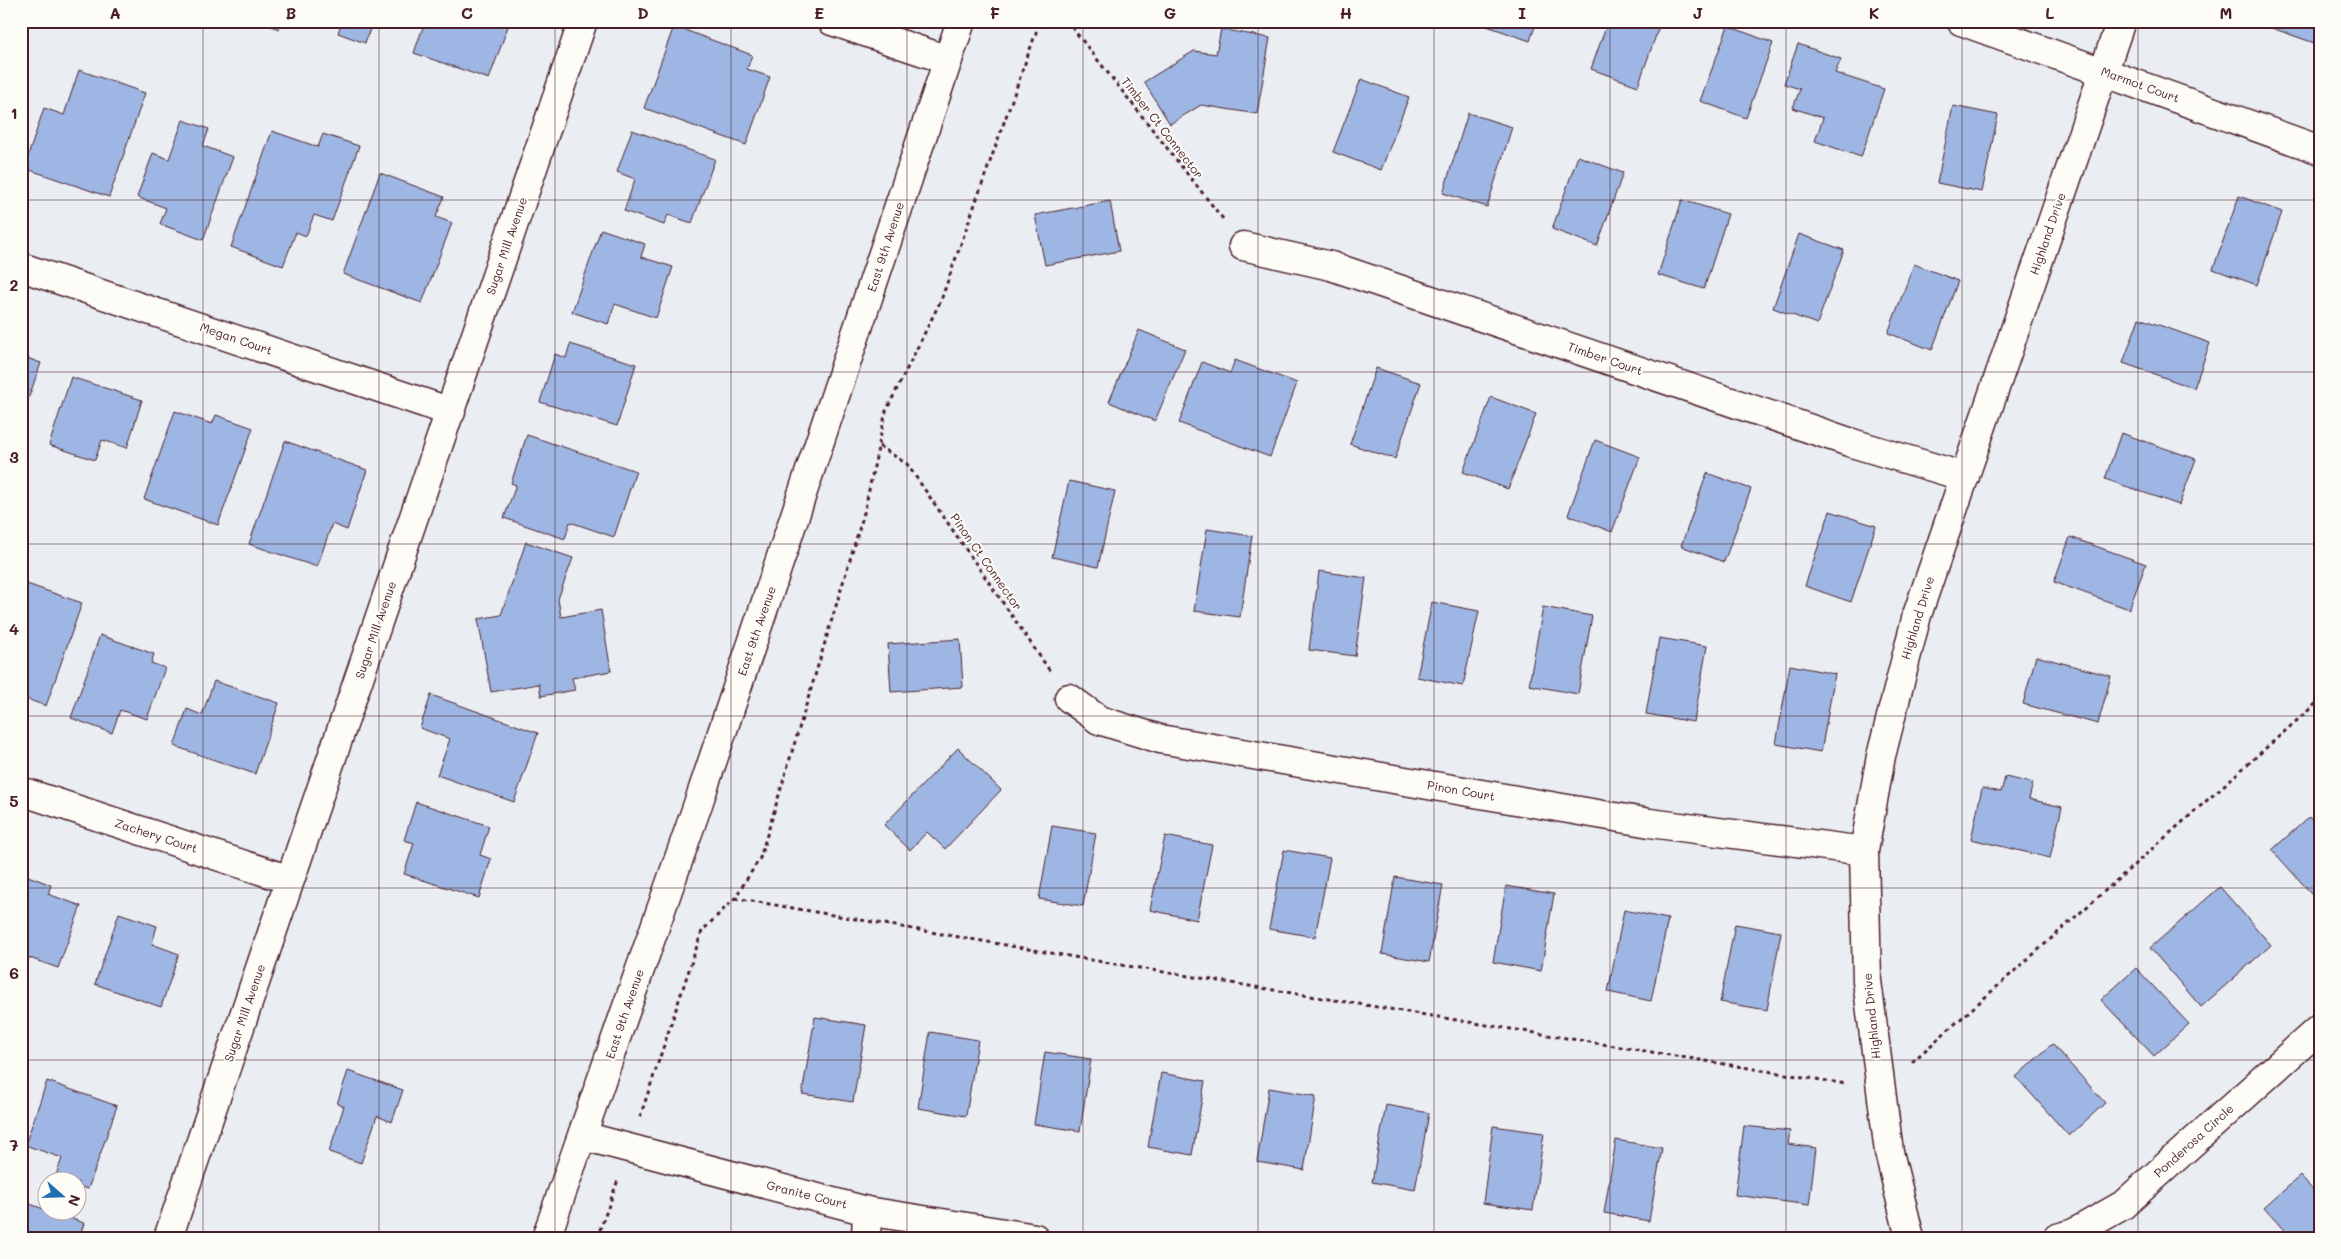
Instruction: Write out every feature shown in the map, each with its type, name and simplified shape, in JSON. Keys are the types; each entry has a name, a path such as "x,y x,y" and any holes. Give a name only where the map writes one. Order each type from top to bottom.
{"street":[{"name":"Sugar Mill Avenue","path":"168,1238 583,21"},
{"path":"832,21 948,60"},
{"name":"East 9th Avenue","path":"546,1238 583,1136 820,448 961,21"},
{"name":"Marmot Court","path":"1961,21 2320,150"},
{"name":"Highland Drive","path":"1910,1238 1889,1152 1867,981 1864,851 1881,756 1917,615 2121,21"},
{"name":"Timber Court","path":"1243,246 1331,266 1852,443 1965,477"},
{"name":"Megan Court","path":"21,267 451,412"},
{"name":"Pinon Court","path":"1069,698 1099,720 1160,739 1650,823 1864,851"},
{"name":"Zachery Court","path":"21,791 290,880"},
{"name":"Ponderosa Circle","path":"2057,1238 2074,1233 2123,1205 2320,1028"},
{"name":"Granite Court","path":"583,1136 868,1211 1035,1238"},
{"path":"866,1238 868,1211"}],"path":[{"path":"597,1238 702,931 735,898 760,858 864,513 886,411 941,300 1040,21"},
{"name":"Timber Ct Connector","path":"1067,21 1243,246"},
{"name":"Pinon Ct Connector","path":"879,446 907,464 1069,698"},
{"path":"735,898 1097,960 1880,1089 2320,700"}],"building":[{"path":"258,21 282,21 279,29"},
{"path":"342,21 373,21 365,43 338,33"},
{"path":"425,21 510,21 489,79 414,53"},
{"path":"1486,21 1537,21 1530,41 1484,25"},
{"path":"1608,21 1661,21 1638,86 1591,69"},
{"path":"2252,21 2320,21 2320,45"},
{"path":"674,26 752,55 747,69 770,77 746,145 644,108"},
{"path":"1728,26 1773,43 1746,118 1700,101"},
{"path":"1221,29 1270,38 1257,114 1201,105 1170,124 1144,82 1194,51 1216,54"},
{"path":"1798,44 1841,59 1835,73 1884,89 1861,157 1815,141 1823,118 1793,108 1800,89 1784,84"},
{"path":"79,70 145,93 109,197 24,168 44,108 64,115"},
{"path":"1361,79 1409,97 1381,170 1333,152"},
{"path":"1953,106 1998,115 1982,192 1937,183"},
{"path":"1468,113 1512,127 1487,207 1443,193"},
{"path":"183,120 209,129 203,146 233,157 203,240 160,224 166,208 137,197 153,153 169,159"},
{"path":"632,130 715,159 692,223 668,215 664,225 624,211 635,179 617,172"},
{"path":"272,131 318,147 323,134 359,146 332,221 314,215 306,236 296,232 283,266 231,247"},
{"path":"1578,156 1623,173 1597,246 1552,229"},
{"path":"380,173 444,197 436,217 452,223 422,303 343,274"},
{"path":"2239,196 2282,212 2257,285 2213,269"},
{"path":"1682,200 1728,214 1704,289 1658,275"},
{"path":"1110,201 1119,251 1045,265 1035,215"},
{"path":"601,229 645,244 641,257 673,267 656,318 615,304 608,324 572,312"},
{"path":"1799,234 1844,250 1817,324 1773,308"},
{"path":"1914,264 1958,281 1932,350 1888,333"},
{"path":"2139,318 2210,343 2194,388 2123,363"},
{"path":"1139,330 1185,349 1155,421 1109,402"},
{"path":"570,344 636,364 617,426 540,402 555,354 566,358"},
{"path":"21,356 41,363 21,419"},
{"path":"1235,360 1297,383 1270,457 1179,423 1202,362 1230,373"},
{"path":"1376,368 1421,383 1395,459 1350,444"},
{"path":"71,377 142,400 127,448 102,440 95,460 49,445"},
{"path":"1491,397 1536,414 1508,489 1463,472"},
{"path":"175,411 212,424 216,415 253,428 218,525 144,499"},
{"path":"2121,433 2196,459 2179,505 2105,479"},
{"path":"527,435 636,471 614,537 570,522 565,539 504,518 516,485 511,483"},
{"path":"1595,440 1640,457 1612,532 1568,515"},
{"path":"285,441 367,470 347,530 332,524 317,567 249,544"},
{"path":"1707,473 1751,489 1724,562 1681,546"},
{"path":"1069,481 1115,491 1098,567 1052,557"},
{"path":"1830,511 1876,526 1851,602 1805,586"},
{"path":"1207,529 1252,536 1240,617 1194,611"},
{"path":"2070,537 2146,564 2129,609 2054,582"},
{"path":"526,542 573,558 558,599 561,617 601,610 611,671 572,678 575,690 541,696 539,684 491,692 478,619 501,615"},
{"path":"1319,571 1366,578 1355,656 1309,650"},
{"path":"21,582 82,603 46,706 21,697"},
{"path":"1432,602 1479,611 1463,686 1417,677"},
{"path":"1543,607 1592,616 1578,694 1529,685"},
{"path":"100,635 154,654 151,663 165,668 147,719 120,710 112,733 71,718"},
{"path":"1659,638 1707,646 1694,722 1646,714"},
{"path":"960,639 963,687 891,692 888,644"},
{"path":"2036,656 2111,676 2098,724 2023,704"},
{"path":"1790,665 1835,674 1821,752 1776,744"},
{"path":"214,681 279,703 255,774 174,746 187,709 202,715"},
{"path":"431,695 538,733 514,802 437,775 450,739 420,728"},
{"path":"958,748 1001,790 945,849 927,832 910,850 884,825"},
{"path":"2005,777 2033,783 2029,799 2062,807 2050,858 1971,839 1982,788 2001,792"},
{"path":"416,802 489,826 480,855 491,859 479,898 404,874 414,843 404,840"},
{"path":"2309,817 2320,830 2320,903 2272,850"},
{"path":"1052,826 1096,833 1083,906 1039,899"},
{"path":"1165,836 1212,845 1197,920 1150,910"},
{"path":"1284,850 1330,858 1315,937 1269,929"},
{"path":"23,874 51,885 48,894 81,906 58,968 21,955 21,879"},
{"path":"1395,877 1443,885 1429,962 1382,954"},
{"path":"1506,886 1554,894 1541,971 1493,962"},
{"path":"2220,887 2271,945 2201,1007 2150,948"},
{"path":"1624,910 1668,919 1651,1001 1608,992"},
{"path":"119,913 157,926 152,944 179,954 161,1007 95,984"},
{"path":"1735,924 1781,932 1767,1010 1720,1002"},
{"path":"2136,968 2189,1024 2154,1056 2101,1000"},
{"path":"815,1017 866,1025 853,1102 802,1094"},
{"path":"930,1032 978,1040 966,1116 918,1108"},
{"path":"2052,1044 2105,1103 2069,1136 2016,1077"},
{"path":"1045,1052 1091,1059 1080,1131 1034,1124"},
{"path":"348,1071 403,1090 392,1122 377,1116 361,1163 329,1152 344,1106 337,1104"},
{"path":"1161,1073 1205,1081 1192,1155 1148,1147"},
{"path":"47,1081 117,1106 88,1189 88,1172 57,1172 62,1158 25,1145"},
{"path":"1269,1088 1316,1096 1304,1170 1257,1162"},
{"path":"1386,1105 1429,1113 1415,1190 1372,1182"},
{"path":"1493,1126 1544,1133 1533,1210 1483,1203"},
{"path":"1744,1126 1790,1131 1788,1144 1816,1148 1809,1205 1735,1195"},
{"path":"1616,1140 1662,1148 1649,1221 1604,1213"},
{"path":"2300,1176 2320,1198 2320,1238 2291,1238 2264,1208"},
{"path":"21,1201 38,1207 38,1222 84,1223 79,1238 21,1238"}]}
